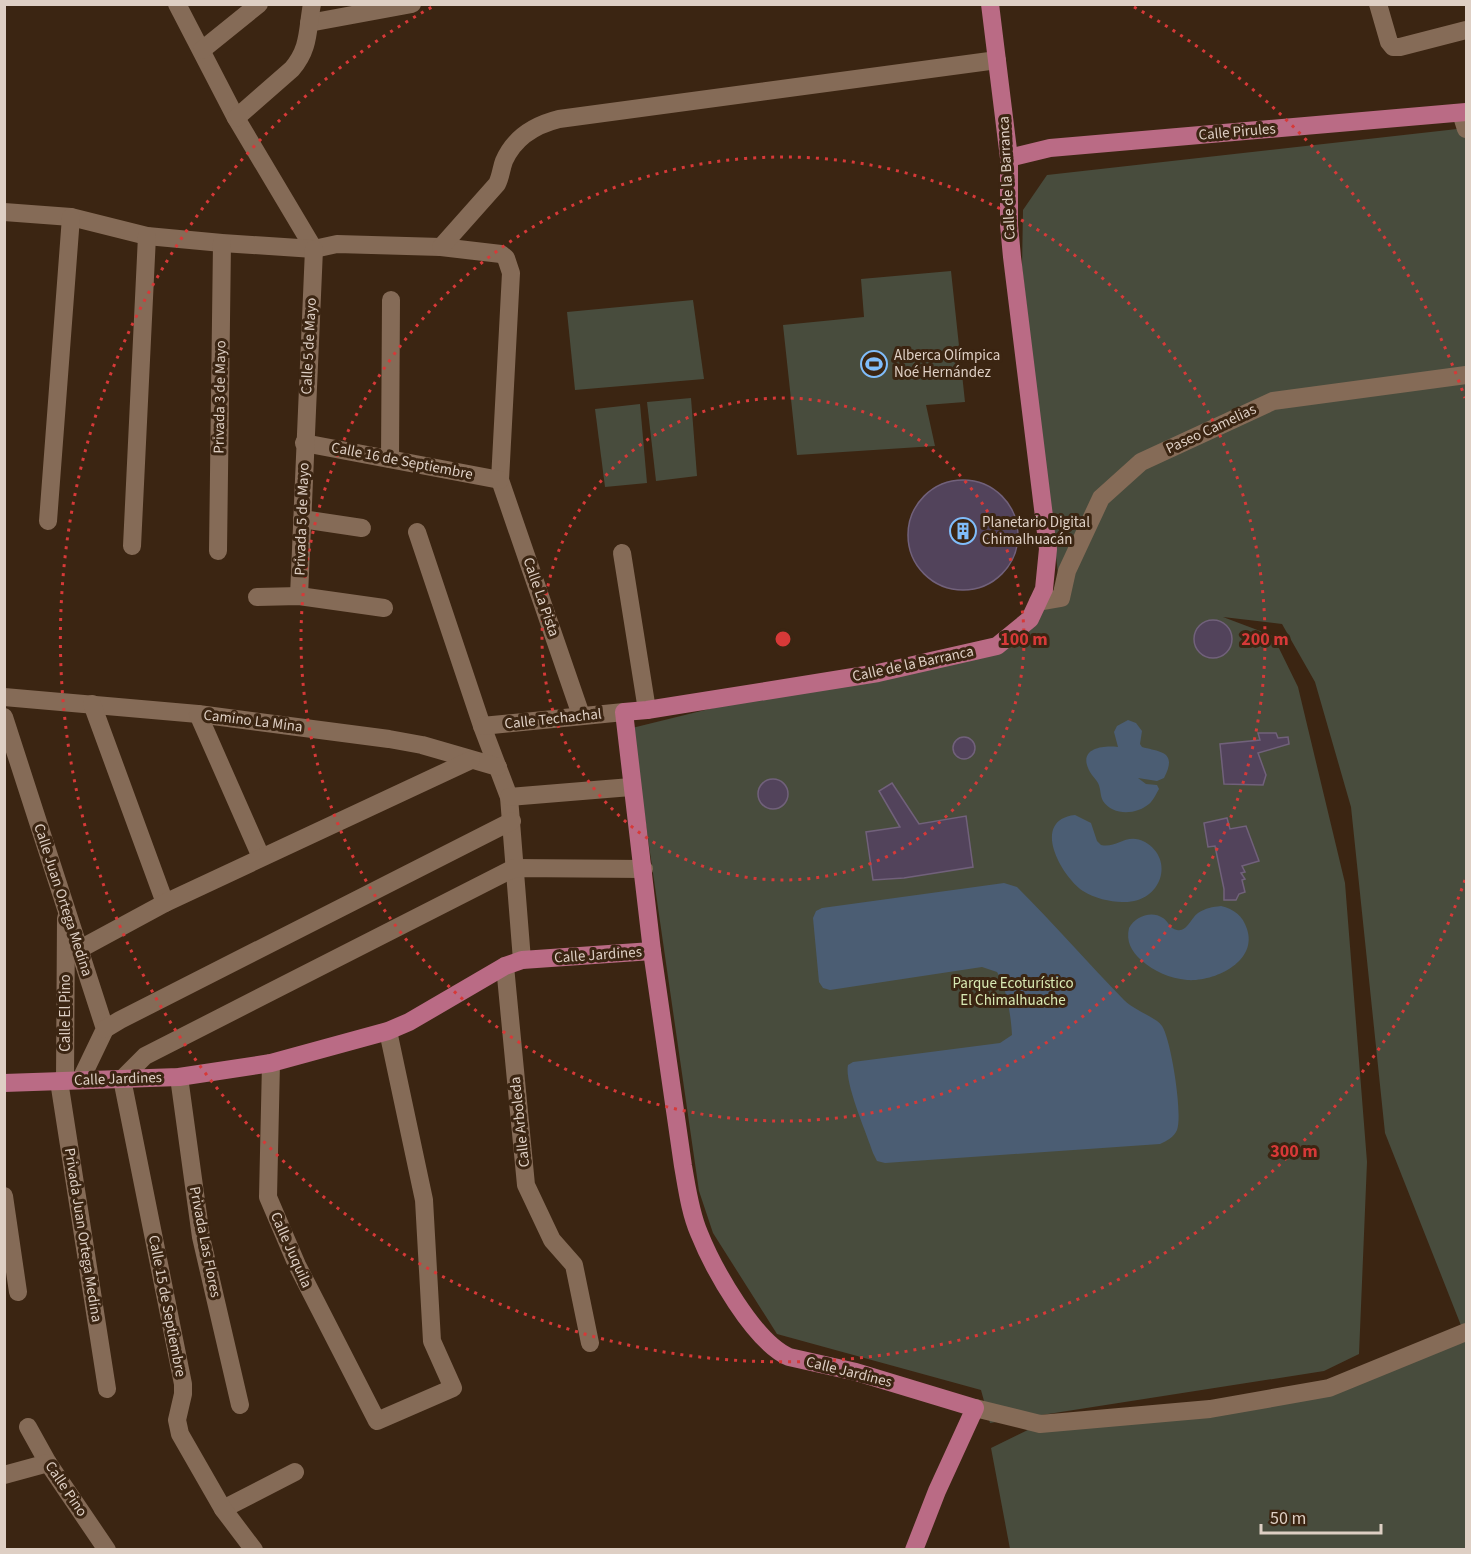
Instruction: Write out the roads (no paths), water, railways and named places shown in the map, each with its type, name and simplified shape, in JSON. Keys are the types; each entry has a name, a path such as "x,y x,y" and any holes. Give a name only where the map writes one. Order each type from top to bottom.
{"main road":[{"name":"Calle de la Barranca","path":"624,712 878,673 998,646 1030,620 1044,589 1048,549 1009,225 1009,158 990,4"},
{"name":"Calle Pirules","path":"1009,158 1050,148 1465,118"},
{"path":"624,712 652,951"},
{"name":"Calle Jardines","path":"4,1083 179,1077 271,1063 388,1031 409,1022 514,963 652,951 687,1194 699,1233 736,1304 770,1345 789,1358 856,1372 975,1408"},
{"path":"914,1550 937,1491 975,1408"}],"street":[{"path":"177,4 236,118 314,249"},
{"path":"201,50 259,4"},
{"path":"236,118 300,60 306,50 312,4"},
{"path":"309,23 412,4"},
{"path":"1378,4 1389,42 1393,47 1467,30"},
{"path":"441,247 497,184 502,175 504,163 515,142 544,123 997,60"},
{"path":"4,212 71,217 147,236 222,243 314,249 337,244 441,247 501,254 510,264 511,273 500,480"},
{"path":"48,521 71,217"},
{"path":"132,546 147,236"},
{"name":"Privada 3 de Mayo","path":"218,551 222,243"},
{"name":"Calle 5 de Mayo","path":"304,442 314,249"},
{"path":"390,459 391,300"},
{"name":"Paseo Camelias","path":"1038,602 1061,598 1067,571 1101,498 1141,462 1273,401 1467,375"},
{"name":"Calle 16 de Septiembre","path":"304,442 500,480"},
{"name":"Privada 5 de Mayo","path":"299,596 304,442"},
{"name":"Calle La Pista","path":"500,480 581,715"},
{"path":"302,519 362,528"},
{"name":"Calle Arboleda","path":"417,532 482,726 509,797 514,868 514,963 526,1185 552,1240 574,1265 590,1343"},
{"path":"622,553 647,710"},
{"name":"Privada 5 de Mayo","path":"257,597 299,596 384,608"},
{"name":"Camino La Mina","path":"4,697 198,714 389,739 498,767"},
{"path":"92,704 165,903"},
{"name":"Calle Techachal","path":"482,726 624,712"},
{"path":"198,714 261,857"},
{"name":"Calle Juan Ortega Medina","path":"4,717 105,1029"},
{"path":"80,949 165,903 471,760"},
{"path":"509,797 631,787"},
{"path":"68,1080 105,1029 120,1020 512,821"},
{"path":"122,1079 145,1056 514,868 644,869"},
{"name":"Calle El Pino","path":"66,910 64,943 68,1080"},
{"name":"Calle Juquila","path":"271,1063 268,1197 297,1265 377,1421 453,1388 432,1341 426,1271 424,1200 388,1031"},
{"name":"Privada Las Flores","path":"179,1077 201,1238 240,1405"},
{"name":"Calle 15 de Septiembre","path":"122,1079 183,1384 177,1420 180,1434 223,1509 254,1550"},
{"name":"Privada Juan Ortega Medina","path":"68,1080 107,1389"},
{"path":"4,1196 18,1292"},
{"path":"975,1408 1040,1424 1210,1409 1329,1388 1467,1332"},
{"name":"Calle Pino","path":"28,1427 48,1463 107,1550"},
{"path":"4,1475 48,1463"},
{"path":"223,1509 295,1472"}],"water":[{"path":"1128,720 1136,723 1142,731 1140,744 1142,747 1165,754 1169,762 1164,778 1157,781 1138,778 1146,784 1157,785 1159,789 1152,801 1144,808 1125,812 1107,806 1103,801 1100,788 1091,773 1086,758 1089,753 1098,748 1118,747 1114,732 1117,726"},
{"path":"1075,815 1091,823 1097,841 1101,845 1107,846 1138,839 1155,850 1162,869 1155,889 1135,901 1117,902 1092,896 1074,884 1059,862 1052,837 1054,827 1062,819"},
{"path":"1004,883 1017,887 1124,1000 1162,1026 1169,1046 1175,1077 1177,1130 1170,1139 1160,1144 885,1163 877,1161 849,1083 848,1065 853,1062 1000,1043 1012,1035 1006,994 997,972 982,967 830,990 823,988 819,982 813,918 816,911 822,908"},
{"path":"1221,906 1234,911 1240,917 1247,929 1249,941 1240,960 1221,973 1198,980 1174,978 1146,964 1137,957 1130,946 1129,928 1144,916 1158,916 1165,919 1173,928 1180,930 1184,929 1198,913"}],"place":[{"name":"Alberca Olímpica Noé Hernández","path":"874,364"},
{"name":"Planetario Digital Chimalhuacán","path":"963,531"}],"park label":[{"name":"Parque Ecoturístico El Chimalhuache","path":"1013,992"}]}
